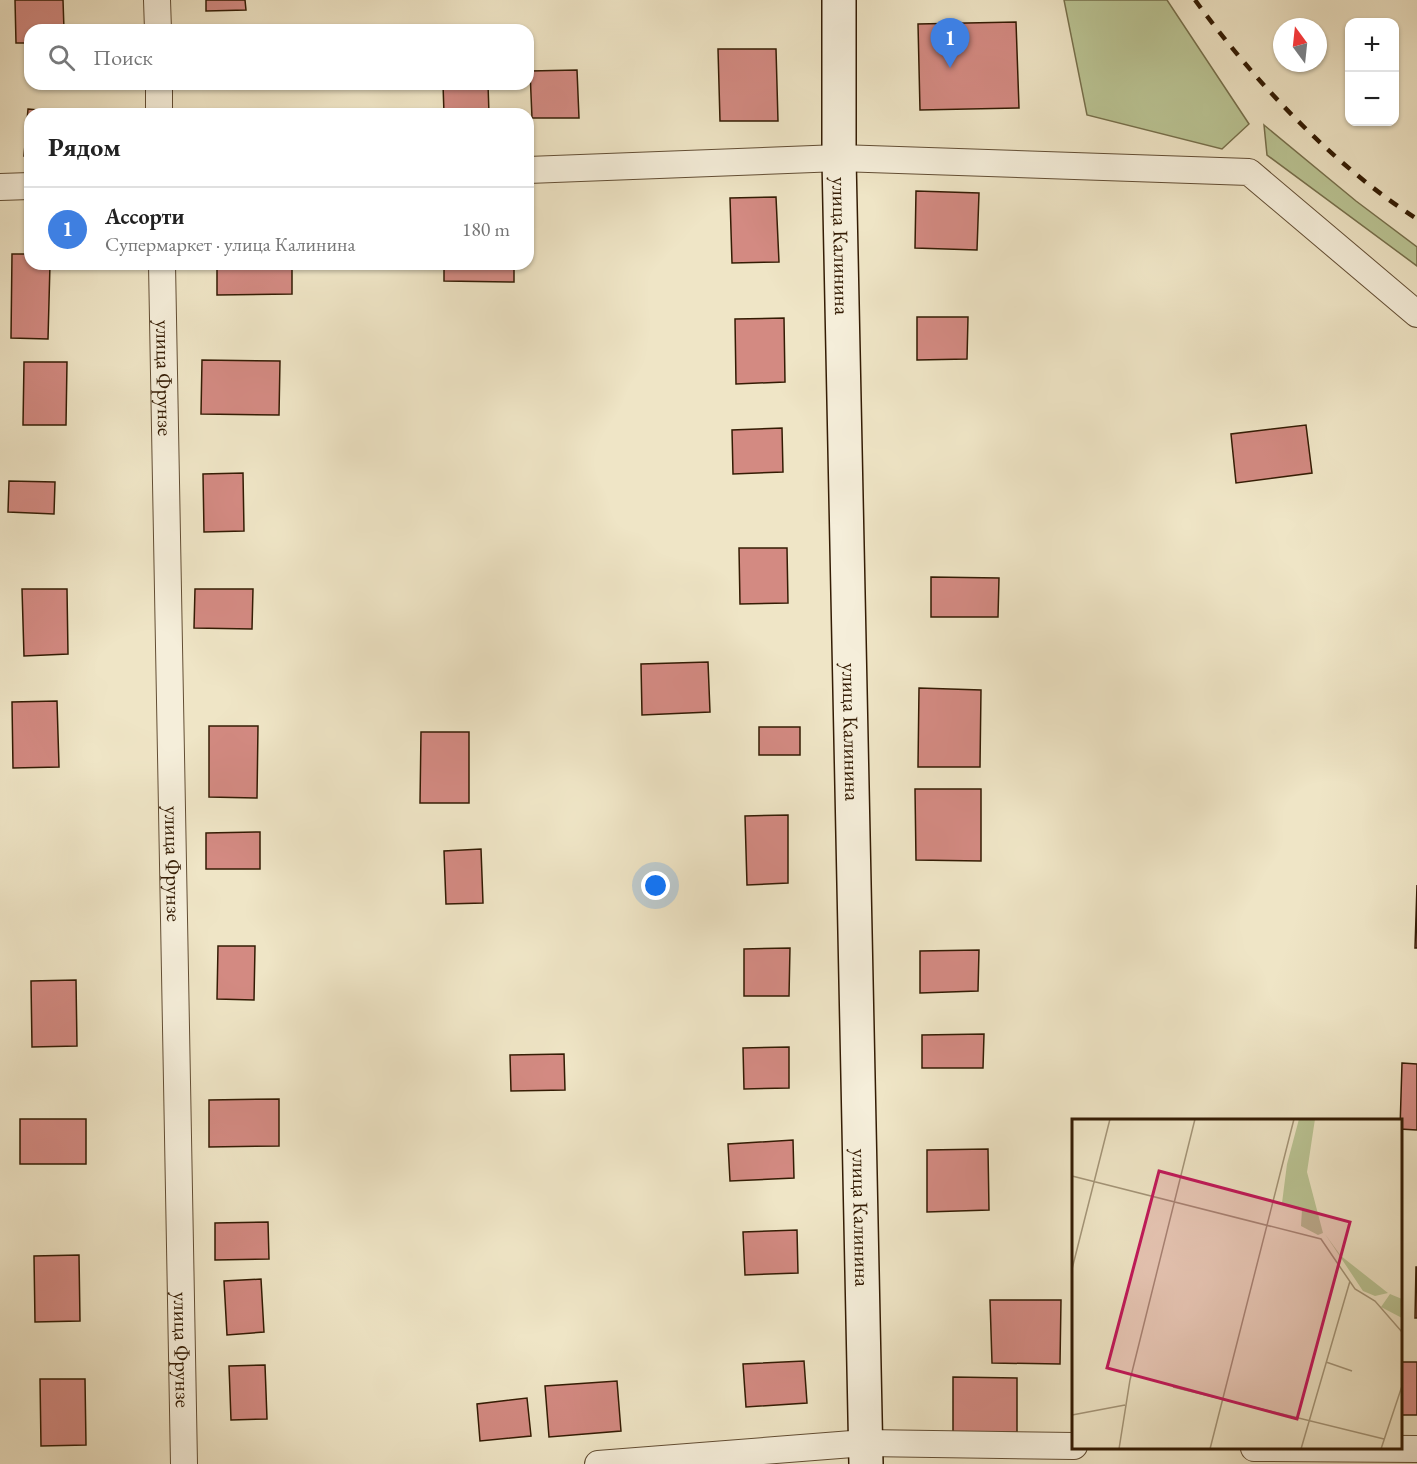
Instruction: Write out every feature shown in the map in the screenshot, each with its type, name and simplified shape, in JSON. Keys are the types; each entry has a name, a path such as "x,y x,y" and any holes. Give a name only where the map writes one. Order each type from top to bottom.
{"street":[{"path":"157,0 158,24"},
{"name":"улица Калинина","path":"838,0 839,158 866,1454"},
{"path":"159,90 159,108"},
{"path":"534,171 839,158 1249,172 1417,314"},
{"path":"0,187 24,186"},
{"name":"улица Фрунзе","path":"162,270 184,1464"},
{"path":"598,1464 1072,1446"},
{"path":"1402,1449 1417,1449"}],"green space":[{"path":"1064,0 1167,0 1249,124 1222,149 1087,115"},
{"path":"1264,125 1356,201 1417,247 1417,266 1267,155"}],"building":[{"path":"15,0 63,0 64,24 24,24 24,43 16,43"},
{"path":"206,0 245,0 246,10 206,11"},
{"path":"1016,22 1019,108 920,110 918,24"},
{"path":"718,49 776,49 778,121 720,121"},
{"path":"577,70 579,118 534,118 531,90 534,90 534,71"},
{"path":"443,90 488,90 489,108 444,108"},
{"path":"916,191 979,193 977,250 915,248"},
{"path":"776,197 779,262 732,263 730,198"},
{"path":"12,254 24,254 24,270 50,270 48,339 11,338"},
{"path":"217,270 292,270 292,294 217,295"},
{"path":"444,270 514,270 514,282 444,281"},
{"path":"917,317 968,317 967,359 917,360"},
{"path":"784,318 785,382 736,384 735,319"},
{"path":"202,360 280,361 279,415 201,414"},
{"path":"24,362 67,362 66,425 23,425"},
{"path":"1306,425 1312,473 1236,483 1231,434"},
{"path":"782,428 783,472 733,474 732,430"},
{"path":"243,473 244,531 204,532 203,474"},
{"path":"9,481 55,482 54,514 8,512"},
{"path":"739,548 787,548 788,603 740,604"},
{"path":"931,577 999,578 998,617 931,617"},
{"path":"22,589 67,589 68,654 24,656"},
{"path":"195,589 253,589 252,629 194,628"},
{"path":"708,662 710,712 642,715 641,664"},
{"path":"919,688 981,690 980,767 918,767"},
{"path":"57,701 59,767 13,768 12,702"},
{"path":"209,726 258,726 257,798 209,797"},
{"path":"759,727 800,727 800,755 759,755"},
{"path":"421,732 469,732 469,803 420,803"},
{"path":"915,789 981,789 981,861 916,860"},
{"path":"788,815 788,883 747,885 745,816"},
{"path":"260,832 260,869 206,869 206,833"},
{"path":"481,849 483,903 446,904 444,851"},
{"path":"1417,885 1417,948 1415,948"},
{"path":"218,946 255,946 254,1000 217,999"},
{"path":"790,948 789,996 744,996 744,949"},
{"path":"979,950 978,991 920,993 920,951"},
{"path":"76,980 77,1046 32,1047 31,981"},
{"path":"984,1034 983,1068 922,1068 922,1035"},
{"path":"789,1047 789,1088 744,1089 743,1048"},
{"path":"564,1054 565,1090 511,1091 510,1055"},
{"path":"1402,1063 1417,1064 1417,1130 1402,1129"},
{"path":"279,1099 279,1146 209,1147 209,1100"},
{"path":"20,1119 86,1119 86,1164 20,1164"},
{"path":"793,1140 794,1178 730,1181 728,1144"},
{"path":"988,1149 989,1210 927,1212 927,1150"},
{"path":"268,1222 269,1259 215,1260 215,1223"},
{"path":"797,1230 798,1273 745,1275 743,1232"},
{"path":"79,1255 80,1321 35,1322 34,1256"},
{"path":"1416,1267 1417,1318 1415,1318"},
{"path":"261,1279 264,1332 227,1335 224,1281"},
{"path":"990,1300 1061,1300 1060,1364 992,1363"},
{"path":"804,1361 807,1403 746,1407 743,1364"},
{"path":"1402,1362 1417,1362 1417,1415 1402,1415"},
{"path":"265,1365 267,1419 231,1420 229,1366"},
{"path":"953,1377 1017,1378 1017,1432 953,1433"},
{"path":"40,1379 85,1379 86,1445 41,1446"},
{"path":"617,1381 621,1431 549,1437 545,1386"},
{"path":"527,1398 531,1436 480,1441 477,1404"}],"railway":[{"path":"1195,0 1243,61 1297,120 1355,173 1417,219"}],"place":[{"name":"Ассорти","path":"950,68"}]}
